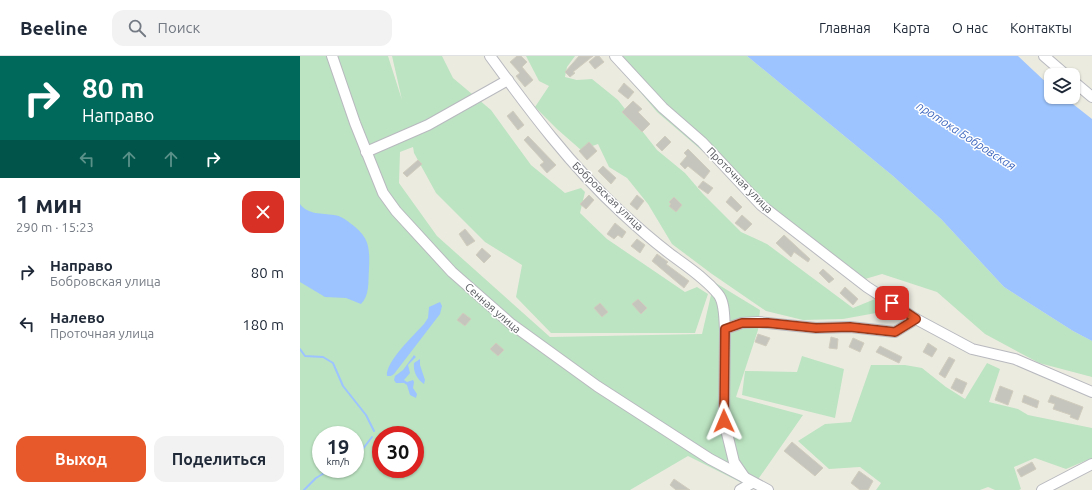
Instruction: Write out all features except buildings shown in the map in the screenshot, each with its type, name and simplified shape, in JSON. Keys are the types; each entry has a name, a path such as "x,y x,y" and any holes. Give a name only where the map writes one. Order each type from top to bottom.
{"street":[{"name":"Сенная улица","path":"332,56 366,152 383,193 396,211 452,272 510,323 598,386 710,459 768,490"},
{"name":"Бобровская улица","path":"490,56 571,161 620,211 664,249 707,282 719,296 724,314 725,329 724,421 734,462 749,481"},
{"name":"Проточная улица","path":"615,56 663,108 702,142 761,204 867,287 916,319"},
{"path":"1044,56 1058,68"},
{"path":"366,152 428,124 508,80"},
{"path":"1080,87 1092,97"},
{"path":"725,329 742,323 768,323 816,328 850,327 895,332 916,319 972,349 1015,359 1092,392"},
{"path":"1042,490 1092,464"},
{"path":"740,490 749,481"}],"green space":[{"path":"300,56 388,56 402,100 392,56 442,56 453,78 491,110 531,165 565,193 581,188 585,192 580,213 607,239 685,292 697,287 708,294 695,333 551,333 516,297 522,265 485,242 436,193 414,153 413,147 400,152 399,183 437,236 550,337 702,334 714,282 760,310 758,330 736,397 803,415 752,488 688,456 630,490 300,490"},
{"path":"526,56 575,56 567,67 565,77 577,80 592,79 618,100 657,150 685,173 703,194 741,232 767,244 853,308 875,299 883,309 876,313 843,319 803,320 766,311 712,274 672,244 648,204 627,178 609,167 598,144 581,150 535,107 549,86 539,81"},
{"path":"610,56 747,56 893,176 941,219 1004,287 1073,331 1092,341 1092,377 1039,363 985,334 937,292 882,274 855,282 657,112"},
{"path":"802,356 844,369 835,418 742,395 745,371 797,372"},
{"path":"987,363 1000,369 989,402 1018,409 1028,415 1092,428 1092,458 1066,469 1035,458 1014,467 1021,489 1019,490 995,490 988,487 980,490 876,490 881,483 860,467 829,469 798,441 825,424 851,422 871,365 905,365 922,368 946,387 965,399"}],"water":[{"name":"протока Бобровская","path":"747,56 1018,56 1044,80 1044,104 1073,104 1092,119 1092,341 1073,331 1004,287 941,219 893,176"},
{"path":"300,204 303,208 311,212 336,215 343,218 356,228 365,238 369,254 368,283 366,296 361,304 346,298 325,297 300,282"},
{"path":"440,302 442,306 440,314 394,374 387,376 388,370 395,356 428,318 429,307"},
{"path":"414,355 416,357 408,365 410,373 404,380 407,382 413,380 413,388 417,394 416,398 410,395 407,385 404,383 396,383 394,380 395,376 403,370"},
{"path":"420,359 420,365 425,380 424,384 417,378 414,369 414,363"}],"waterway":[{"path":"300,349 305,356 323,357 333,363 343,386 366,415 372,427"},
{"path":"364,447 372,437"},
{"path":"304,490 316,478"}],"route":[{"path":"724,421 725,329 742,323 758,322 816,328 850,327 883,332 895,332 904,328 916,319 892,303"}]}
